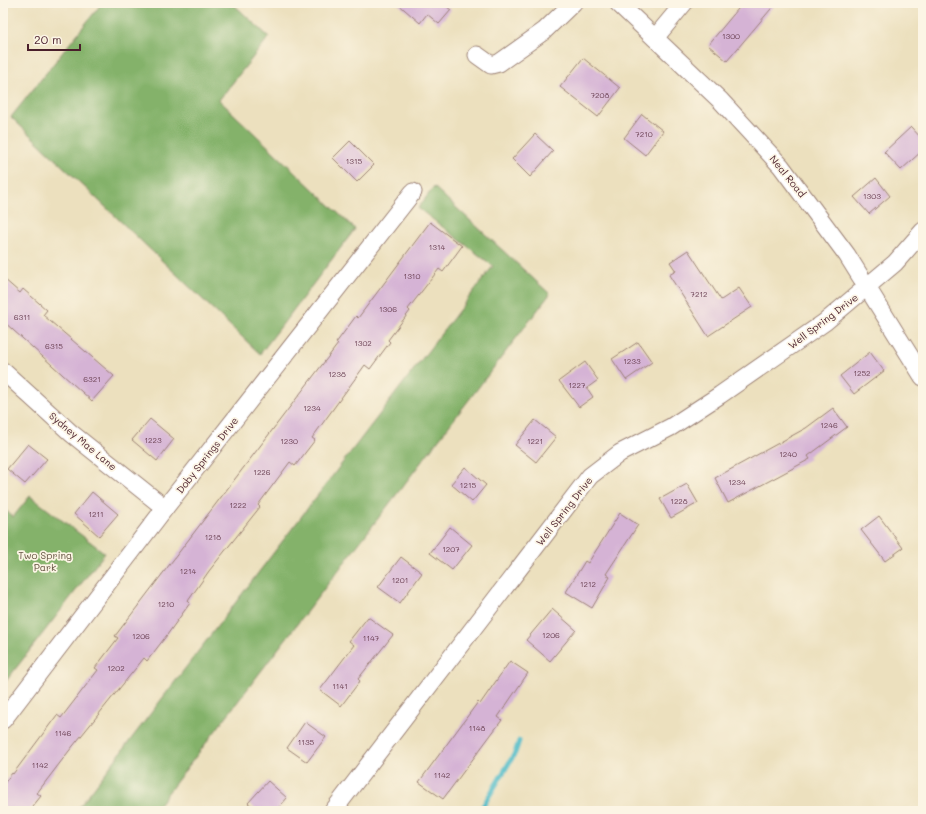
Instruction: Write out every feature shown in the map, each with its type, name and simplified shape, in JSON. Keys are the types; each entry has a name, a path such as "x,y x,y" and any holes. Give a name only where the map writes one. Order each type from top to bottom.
{"street":[{"path":"477,55 491,65 499,64 544,31 573,3"},
{"name":"Neal Road","path":"618,3 722,101 781,166 824,222 923,377"},
{"path":"655,38 684,3"},
{"name":"Doby Springs Drive","path":"3,720 165,508 414,192"},
{"name":"Well Spring Drive","path":"333,811 590,476 620,453 671,427 720,395 825,322 895,263 923,231"},
{"name":"Sydney Mae Lane","path":"3,371 70,433 165,508"}],"green space":[{"path":"102,3 232,3 269,37 219,100 355,229 260,354 11,117"},
{"path":"434,187 550,294 154,811 76,811 493,266 418,208"},
{"name":"Two Spring Park","path":"30,496 105,553 3,685 3,508 13,517"}],"building":[{"path":"397,3 442,3 451,10 439,24 427,14 420,23"},
{"path":"743,3 776,3 727,61 708,45"},
{"path":"583,58 620,88 598,117 560,87"},
{"path":"642,114 663,131 645,155 624,138"},
{"path":"911,127 923,140 923,150 901,170 884,152"},
{"path":"535,134 553,151 530,177 512,159"},
{"path":"350,141 374,165 357,182 333,158"},
{"path":"876,178 890,196 869,214 854,197"},
{"path":"430,222 462,246 443,272 439,269 408,309 410,311 388,340 390,342 370,369 365,365 312,438 315,440 295,466 290,462 258,505 260,507 209,571 188,601 190,603 167,635 147,661 144,658 69,751 37,793 41,796 29,811 9,811 3,806 3,785 57,715 61,718 98,670 95,668 118,638 115,636 338,344 336,343 356,316 358,318"},
{"path":"688,250 721,300 739,288 752,307 708,336 669,275 676,271 670,262"},
{"path":"3,278 20,293 23,289 47,310 43,315 114,376 92,401 3,321"},
{"path":"638,342 652,362 626,380 612,359"},
{"path":"870,352 884,371 854,394 840,376"},
{"path":"585,362 598,380 587,388 593,397 579,407 559,381"},
{"path":"833,408 847,427 808,456 810,459 728,503 715,478 806,428"},
{"path":"150,419 174,439 157,461 132,440"},
{"path":"535,420 556,437 536,462 515,445"},
{"path":"28,444 47,459 25,484 7,469"},
{"path":"465,467 486,485 472,502 451,484"},
{"path":"687,484 698,503 671,518 660,499"},
{"path":"92,492 118,514 99,536 74,514"},
{"path":"620,513 638,525 606,574 610,577 592,608 566,592 585,561 588,563"},
{"path":"879,516 903,548 885,561 861,530"},
{"path":"450,527 472,545 452,570 430,553"},
{"path":"401,557 422,573 400,603 378,587"},
{"path":"552,609 576,630 550,661 526,640"},
{"path":"368,617 393,635 358,679 360,681 341,706 320,690 354,645 349,641"},
{"path":"510,661 528,673 498,717 502,720 443,799 419,782 478,702 480,704"},
{"path":"305,722 326,737 307,762 287,748"},
{"path":"268,781 287,798 276,811 258,811 248,803"}],"waterway":[{"path":"480,811 515,753 519,741"}]}
